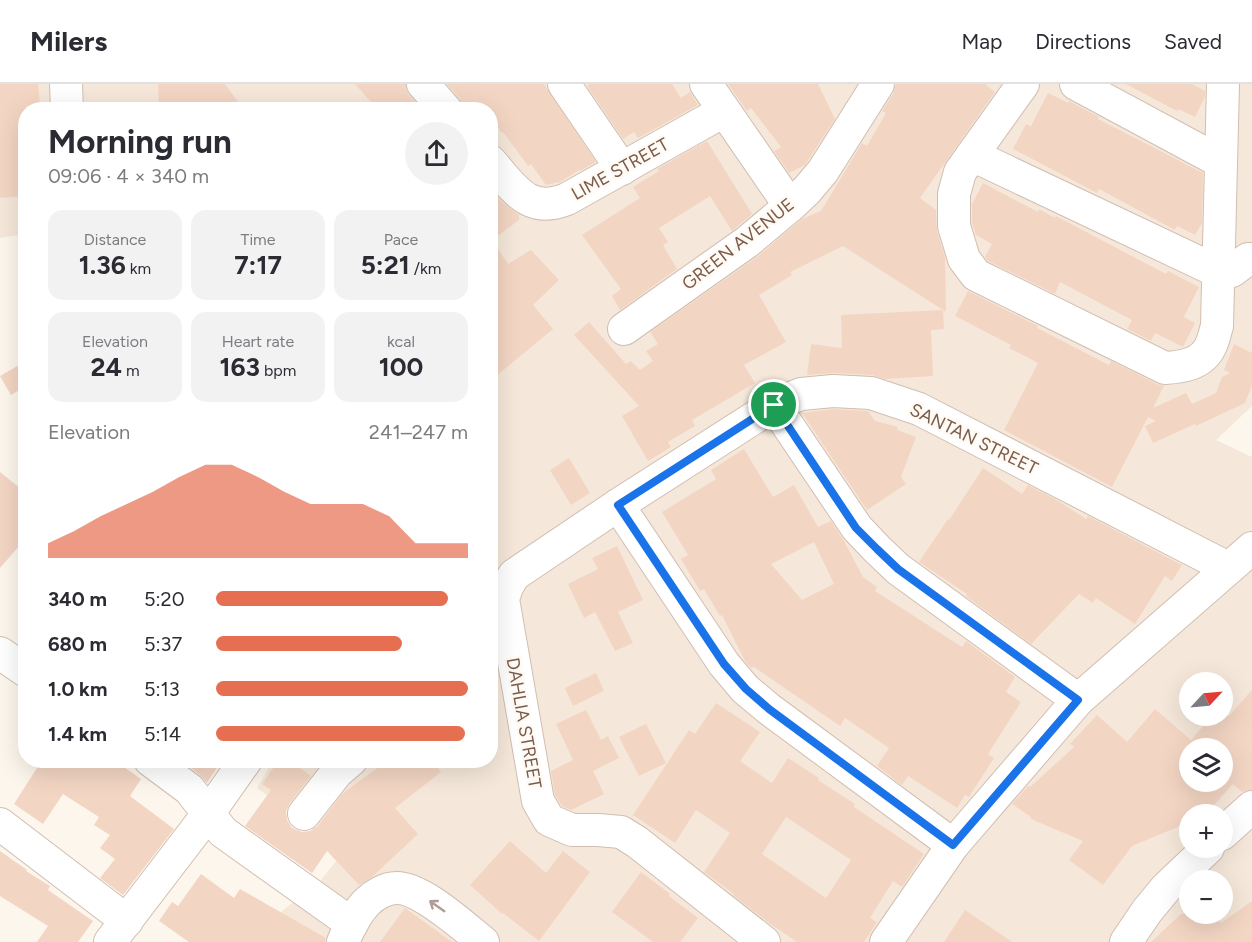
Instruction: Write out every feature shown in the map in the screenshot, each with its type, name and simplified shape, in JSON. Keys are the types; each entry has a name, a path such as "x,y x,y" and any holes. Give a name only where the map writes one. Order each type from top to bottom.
{"street":[{"path":"66,84 67,102"},
{"path":"423,84 439,102"},
{"path":"564,84 622,168"},
{"path":"706,84 790,206"},
{"path":"1023,84 960,172 954,194 954,226 964,259 976,275 1165,368 1182,367 1197,361 1210,348 1239,271 1221,162 1223,84"},
{"path":"1076,84 1221,162"},
{"name":"GREEN AVENUE","path":"624,330 747,242 807,190 823,171 861,92"},
{"name":"LIME STREET","path":"498,170 516,191 530,201 542,205 555,204 724,111"},
{"path":"972,154 1239,271"},
{"name":"SANTAN STREET","path":"507,587 514,575 774,405 801,394 834,391 871,393 919,409 1228,568"},
{"path":"774,405 856,528 877,549 898,569 1078,700"},
{"path":"618,505 724,664 746,689 769,709 953,845"},
{"path":"886,942 953,845 1078,700 1252,548"},
{"name":"DAHLIA STREET","path":"507,587 503,599 538,801 549,820 572,830 621,832 637,842 764,942"},
{"path":"0,653 18,665"},
{"path":"161,768 189,789 223,832 347,933 367,902 381,892 397,888 416,892 483,942"},
{"path":"0,824 118,932 240,768"},
{"path":"304,814 334,768"},
{"path":"1233,824 1252,807"},
{"path":"1126,942 1166,888 1198,858"}],"shaded area":[{"path":"0,84 1252,84 1252,406 1216,440 1252,457 1252,931 1232,942 264,942 283,910 318,884 343,852 257,788 269,768 498,768 498,102 18,102 18,235 0,238"}],"building":[{"path":"0,84 38,84 40,102 18,102 18,197 0,198"},
{"path":"158,84 225,84 238,102 159,102"},
{"path":"355,84 406,84 409,95 415,102 371,102"},
{"path":"447,84 544,84 596,162 560,182 546,185 531,164 528,166 498,127 498,102 461,102"},
{"path":"590,84 672,84 681,98 690,92 698,105 638,138 634,132 623,139 587,86"},
{"path":"728,84 818,84 835,119 805,165 789,173 774,151 781,147 751,108 747,111"},
{"path":"896,84 985,84 995,92 920,198 936,210 937,231 945,257 946,312 843,246 790,272 792,275 759,295 786,342 744,365 755,383 692,420 695,426 668,442 671,447 648,461 622,416 639,406 574,335 589,322 626,364 631,361 640,370 653,361 646,351 658,344 650,332 757,257 802,219 821,211 862,143 867,146 886,113 882,111 893,94"},
{"path":"1126,84 1192,84 1205,91 1205,97 1195,117 1178,109 1177,111"},
{"path":"1048,93 1068,103 1069,101 1099,117 1098,119 1203,173 1202,223 1195,235 1177,226 1175,230 1099,189 1097,193 1013,149 1026,124 1031,126"},
{"path":"707,141 752,214 732,231 710,196 659,228 668,242 663,245 677,269 620,310 612,296 621,289 582,235 640,198 633,187 659,171 657,169"},
{"path":"983,183 1038,212 1039,209 1055,218 1056,216 1166,274 1168,271 1199,287 1184,317 1195,323 1183,347 1155,333 1151,341 1127,329 1132,320 1060,282 1055,294 988,261 985,257 992,244 976,235 972,223 972,204"},
{"path":"498,198 519,215 519,220 498,236"},
{"path":"498,249 508,264 531,250 559,280 533,305 553,329 498,374"},
{"path":"968,291 1109,365 1111,361 1164,386 1153,408 1186,393 1192,404 1216,393 1222,377 1230,373 1224,370 1234,344 1252,353 1252,385 1245,403 1153,443 1145,426 1156,421 1148,417 1112,487 1004,430 1038,363 1009,348 1011,345 955,316"},
{"path":"943,310 944,329 931,330 933,376 885,379 872,375 834,373 807,375 811,344 842,348 841,315"},
{"path":"18,366 18,391 11,395 0,376"},
{"path":"833,409 868,411 875,421 898,427 897,430 916,437 901,477 906,484 867,510 802,413"},
{"path":"744,449 773,497 794,485 818,527 831,521 863,577 877,587 875,591 962,647 966,641 1015,677 1006,692 1021,702 988,754 994,758 969,797 965,795 957,808 908,776 902,785 877,766 889,748 845,718 840,726 754,667 751,668 745,661 722,615 720,616 704,589 700,591 681,559 688,555 662,512 716,479 711,470","holes":["814,542 834,584 802,600 771,564"]},
{"path":"569,458 590,493 571,505 550,470"},
{"path":"983,468 1022,494 1028,485 1086,519 1088,516 1182,565 1172,581 1165,576 1135,624 1096,598 1093,603 1079,594 1031,644 966,596 967,594 919,562"},
{"path":"0,472 18,487 18,547 0,568"},
{"path":"617,546 643,600 618,612 633,643 615,651 595,612 584,618 568,584 598,569 592,558"},
{"path":"596,673 604,691 573,706 565,688"},
{"path":"1252,690 1252,790 1242,792 1233,784 1233,738 1193,738 1203,726 1233,726 1233,711"},
{"path":"716,703 760,732 740,761 772,783 788,758 855,804 854,807 924,854 902,887 893,881 870,918 877,922 864,942 797,942 733,895 704,872 730,833 696,810 675,843 633,815 689,730 695,734","holes":["786,817 851,860 826,898 762,854"]},
{"path":"1155,709 1189,738 1179,738 1179,792 1226,792 1215,804 1179,804 1179,827 1132,846 1103,885 1069,860 1083,841 1031,819 1012,804 1028,786 1030,787 1074,747 1070,744 1097,715 1127,742"},
{"path":"586,710 601,740 608,736 619,758 593,771 604,794 571,810 562,806 555,795 551,771 573,760 556,724"},
{"path":"646,724 666,763 639,776 619,737"},
{"path":"37,768 125,768 141,779 130,796 174,829 123,895 100,878 115,859 100,848 110,835 94,825 99,817 63,794 43,824 14,804"},
{"path":"191,768 217,768 207,783"},
{"path":"273,768 300,768 311,776 286,811 287,820 292,828 302,832 310,831 318,826 342,794 377,768 438,768 441,772 395,808 418,834 372,877 359,885 327,851 312,873 245,826 271,790 262,784"},
{"path":"510,841 546,873 563,851 590,872 539,941 502,914 470,885"},
{"path":"0,851 50,886 48,890 93,921 78,942 37,942 48,926 0,896"},
{"path":"641,872 698,918 680,942 653,942 612,912"},
{"path":"201,874 234,898 240,889 326,938 325,942 189,942 159,921 172,902 178,906"},
{"path":"1252,901 1252,942 1151,942 1179,916 1179,924 1233,924 1233,914"},
{"path":"405,908 452,942 380,942"},
{"path":"965,910 1012,942 944,942"}],"route":[{"path":"774,405 856,528 877,549 898,569 1078,700 953,845 769,709 746,689 724,664 618,505 774,405"}]}
